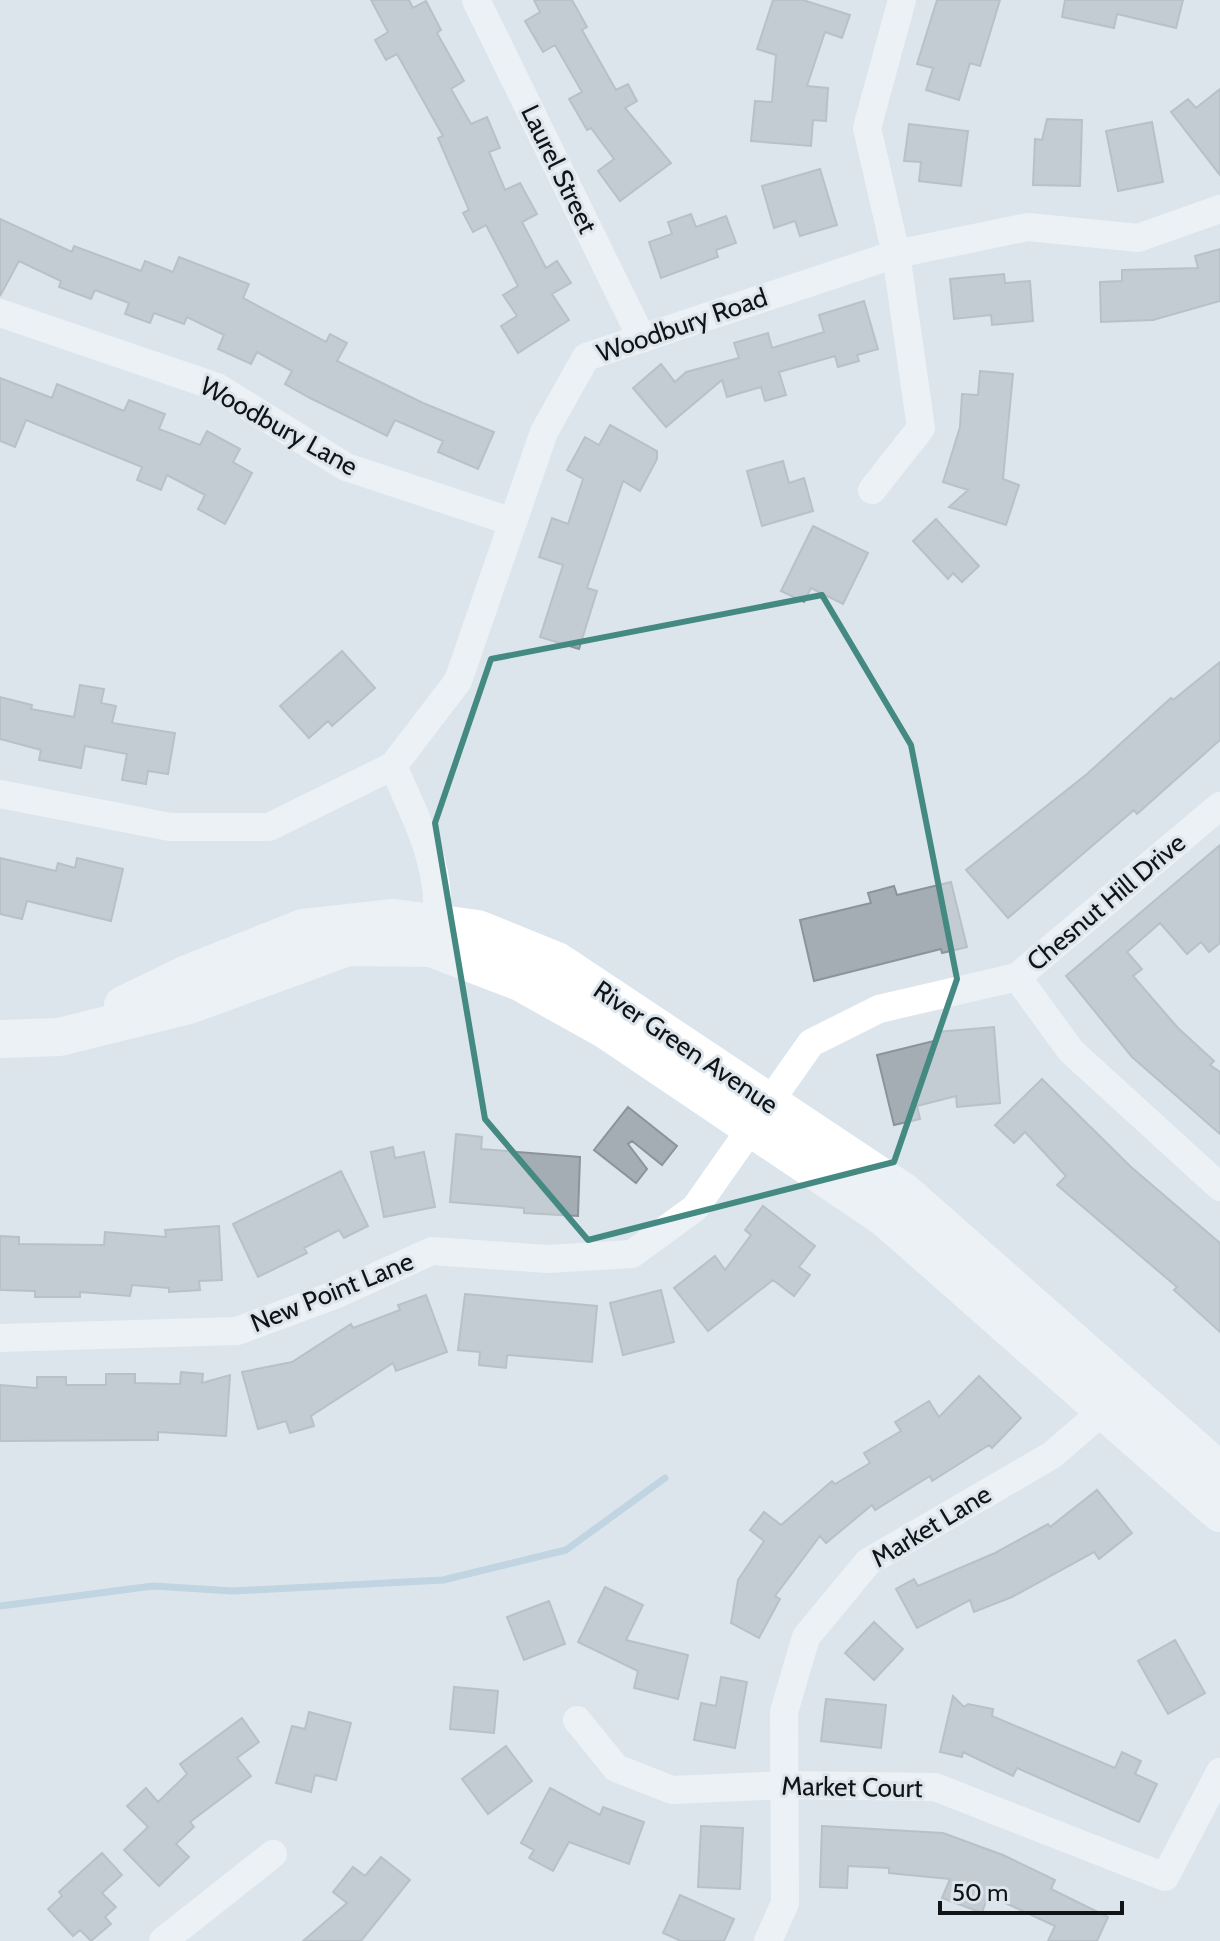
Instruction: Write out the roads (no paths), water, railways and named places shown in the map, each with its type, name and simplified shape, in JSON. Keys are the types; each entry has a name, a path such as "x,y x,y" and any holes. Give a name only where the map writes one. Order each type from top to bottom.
{"street":[{"name":"Laurel Street","path":"476,0 642,339"},
{"path":"872,490 921,428 896,254 867,128 902,0"},
{"name":"Woodbury Road","path":"393,766 458,681 544,432 586,357 896,254 1028,227 1138,238 1220,209"},
{"name":"Woodbury Lane","path":"0,313 217,387 346,467 513,522"},
{"path":"0,794 170,827 269,827 393,766 432,853 434,936"},
{"name":"Chesnut Hill Drive","path":"762,1116 811,1043 879,1009 1017,977 1220,806"},
{"name":"River Green Avenue","path":"0,1039 59,1037 185,975 303,928 394,918 434,936 478,929 557,961 762,1116 904,1192 1116,1400 1220,1513"},
{"path":"1017,977 1071,1051 1220,1187"},
{"name":"New Point Lane","path":"0,1338 237,1331 337,1294 432,1251 548,1259 632,1254 695,1208 762,1116"},
{"name":"River Green Avenue","path":"1116,1400 1220,1471"},
{"name":"Market Lane","path":"768,1941 785,1903 784,1712 806,1637 868,1562 1052,1455 1116,1400"},
{"name":"Market Court","path":"577,1720 616,1768 672,1790 784,1785 935,1787 1165,1877 1220,1772"},
{"path":"163,1941 273,1854"}],"waterway":[{"path":"0,1606 153,1586 233,1591 443,1580 566,1550 665,1478"}]}
